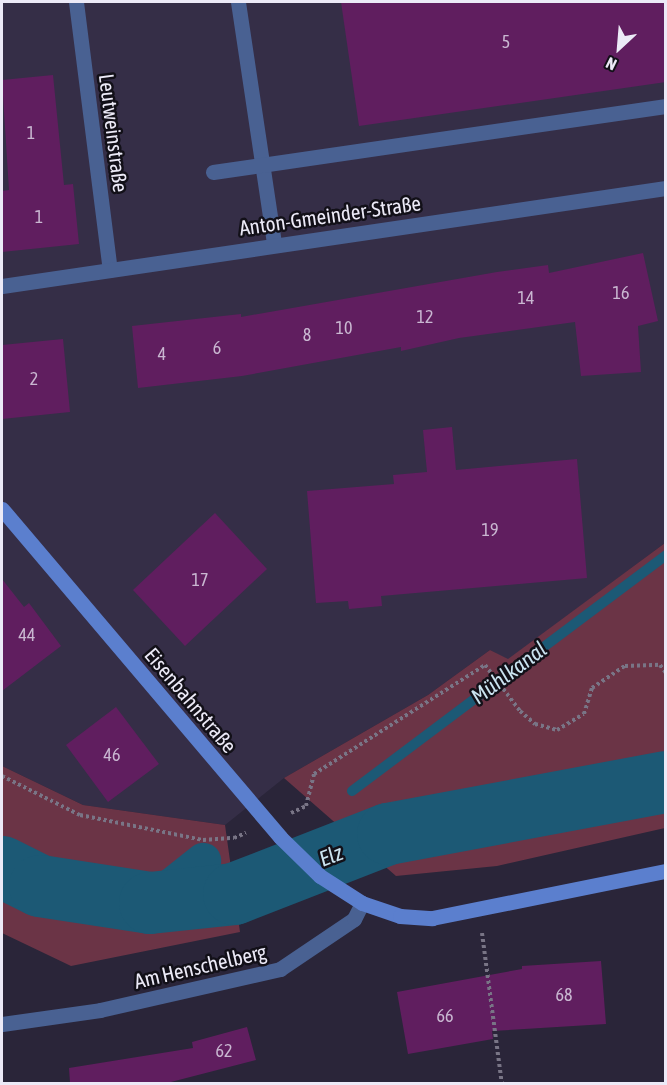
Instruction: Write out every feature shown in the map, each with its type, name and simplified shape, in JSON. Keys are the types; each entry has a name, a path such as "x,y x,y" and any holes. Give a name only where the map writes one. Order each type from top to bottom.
{"main road":[{"name":"Eisenbahnstraße","path":"2,509 280,837 331,884 362,903"},
{"path":"362,903 400,916 432,918 666,872"}],"street":[{"name":"Leutweinstraße","path":"76,2 110,270"},
{"path":"238,2 274,244"},
{"path":"213,172 666,106"},
{"name":"Anton-Gmeinder-Straße","path":"2,286 274,244 666,188"},
{"name":"Am Henschelberg","path":"2,1024 100,1010 280,969 354,919 362,903"}],"path":[{"path":"2,776 80,815 202,840 234,838 306,806 314,774 485,665 520,711 535,724 556,730 584,714 592,688 625,666 660,665 666,673"},
{"path":"484,944 502,1083"}],"shaded area":[{"path":"2,2 665,2 665,543 508,660 490,650 428,695 284,778 225,825 83,805 2,766"},
{"path":"665,543 665,828 497,866 396,876 284,778 428,695 490,650 508,659"},
{"path":"2,766 83,805 225,825 240,932 71,966 2,933"}],"building":[{"path":"341,2 666,2 666,82 359,126"},
{"path":"53,75 64,185 73,184 79,244 2,252 2,191 9,190 2,80"},
{"path":"643,253 658,321 638,326 641,372 581,376 575,322 459,338 401,351 401,347 242,376 138,388 132,326 241,314 241,317 548,265 549,273"},
{"path":"63,339 70,412 2,419 2,345"},
{"path":"452,427 456,470 577,459 587,578 381,596 382,606 349,609 348,601 316,603 307,491 394,484 393,475 427,472 423,430"},
{"path":"215,513 267,569 185,646 133,590"},
{"path":"2,579 24,607 29,603 61,646 2,691"},
{"path":"116,707 159,764 108,802 66,745"},
{"path":"601,961 606,1024 492,1031 493,1039 408,1054 397,992 522,969 522,966"},
{"path":"247,1027 256,1060 167,1083 70,1083 69,1068 193,1048 192,1042"}],"waterway":[{"name":"Mühlkanal","path":"352,791 666,555"},
{"name":"Elz","path":"2,867 40,886 150,903 234,894 388,834 666,782"},
{"name":"Mühlkanal","path":"150,903 203,861"}]}
